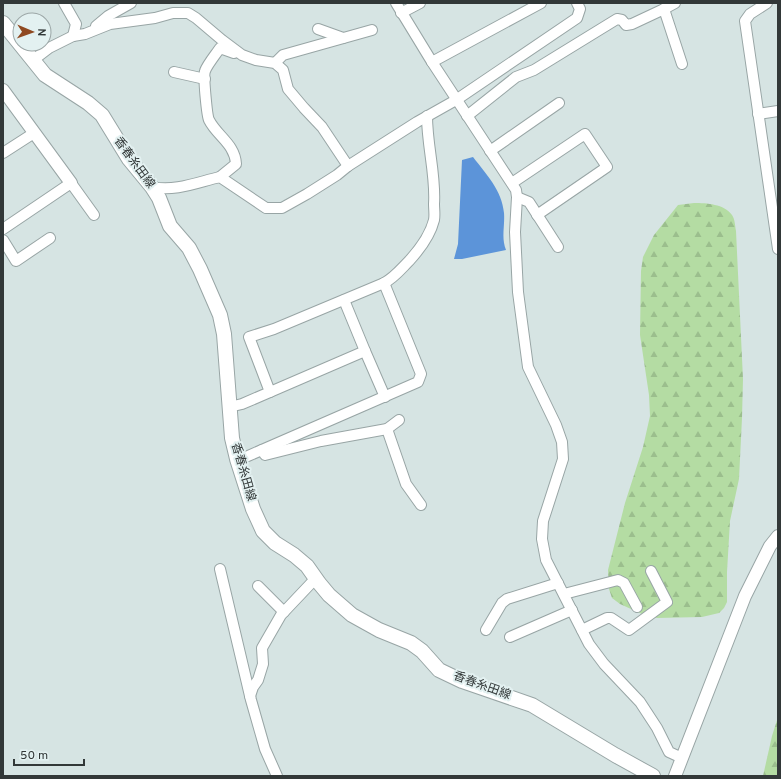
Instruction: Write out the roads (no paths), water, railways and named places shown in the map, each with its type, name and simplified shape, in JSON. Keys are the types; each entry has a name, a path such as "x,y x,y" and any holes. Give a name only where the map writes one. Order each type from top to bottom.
{"main road":[{"name":"香春糸田線","path":"3,23 44,75 88,103 102,115 129,159 152,187 159,198 170,226 188,248 200,269 220,315 224,334 232,438 253,509 263,531 275,543 308,566 329,595 352,615 379,630 411,643 422,651 439,670 462,681 532,705 653,776"}],"street":[{"path":"64,3 76,24 73,36"},
{"path":"85,34 108,16 131,3"},
{"path":"396,3 456,100 516,190 515,232 518,292 528,367 556,425 562,442 564,459 543,521 542,539 546,560 595,653 640,702 670,752 682,758"},
{"path":"401,13 420,3"},
{"path":"432,62 541,3"},
{"path":"220,177 266,208 282,208 337,175 348,166 427,116 456,100 578,18 580,9 577,3"},
{"path":"467,116 516,77 534,70 612,21 617,19 622,20 626,25 632,24 675,3"},
{"path":"767,3 750,14 745,21 778,249"},
{"path":"664,9 682,64"},
{"path":"32,61 49,48 73,36 85,34 110,24 154,18 173,13 188,13 242,55"},
{"path":"318,28 343,38"},
{"path":"275,63 283,56 372,30"},
{"path":"152,187 161,189 182,187 220,177 236,164 236,157 232,149 209,120 204,72 220,48 256,60 275,63 283,70 288,89 322,126 348,166"},
{"path":"174,72 204,79"},
{"path":"3,90 94,215"},
{"path":"490,150 560,103"},
{"path":"758,114 778,111"},
{"path":"270,392 249,337 274,329 390,280 415,254 427,238 434,219 435,194 427,116"},
{"path":"3,153 34,132"},
{"path":"512,183 585,134 607,167 537,215"},
{"path":"3,229 70,183"},
{"path":"517,196 529,202 558,247"},
{"path":"3,240 16,261 50,238"},
{"path":"238,459 418,382 421,374 384,283"},
{"path":"344,300 385,396"},
{"path":"229,406 242,404 365,351"},
{"path":"262,450 265,455 321,441 387,428 399,420"},
{"path":"387,428 406,484 421,506"},
{"path":"675,776 745,596 770,546 778,536"},
{"path":"220,569 250,696 265,748 277,776"},
{"path":"582,630 607,618 612,618 629,630 667,602 651,571"},
{"path":"250,696 258,680 263,664 262,648 284,612 316,578"},
{"path":"564,594 618,580 624,583 636,607"},
{"path":"486,630 502,603 507,599 558,583"},
{"path":"258,586 284,612"},
{"path":"510,637 572,610"}],"water":[{"path":"473,157 493,183 503,205 503,236 506,250 462,259 454,259 458,244 462,160"}]}
